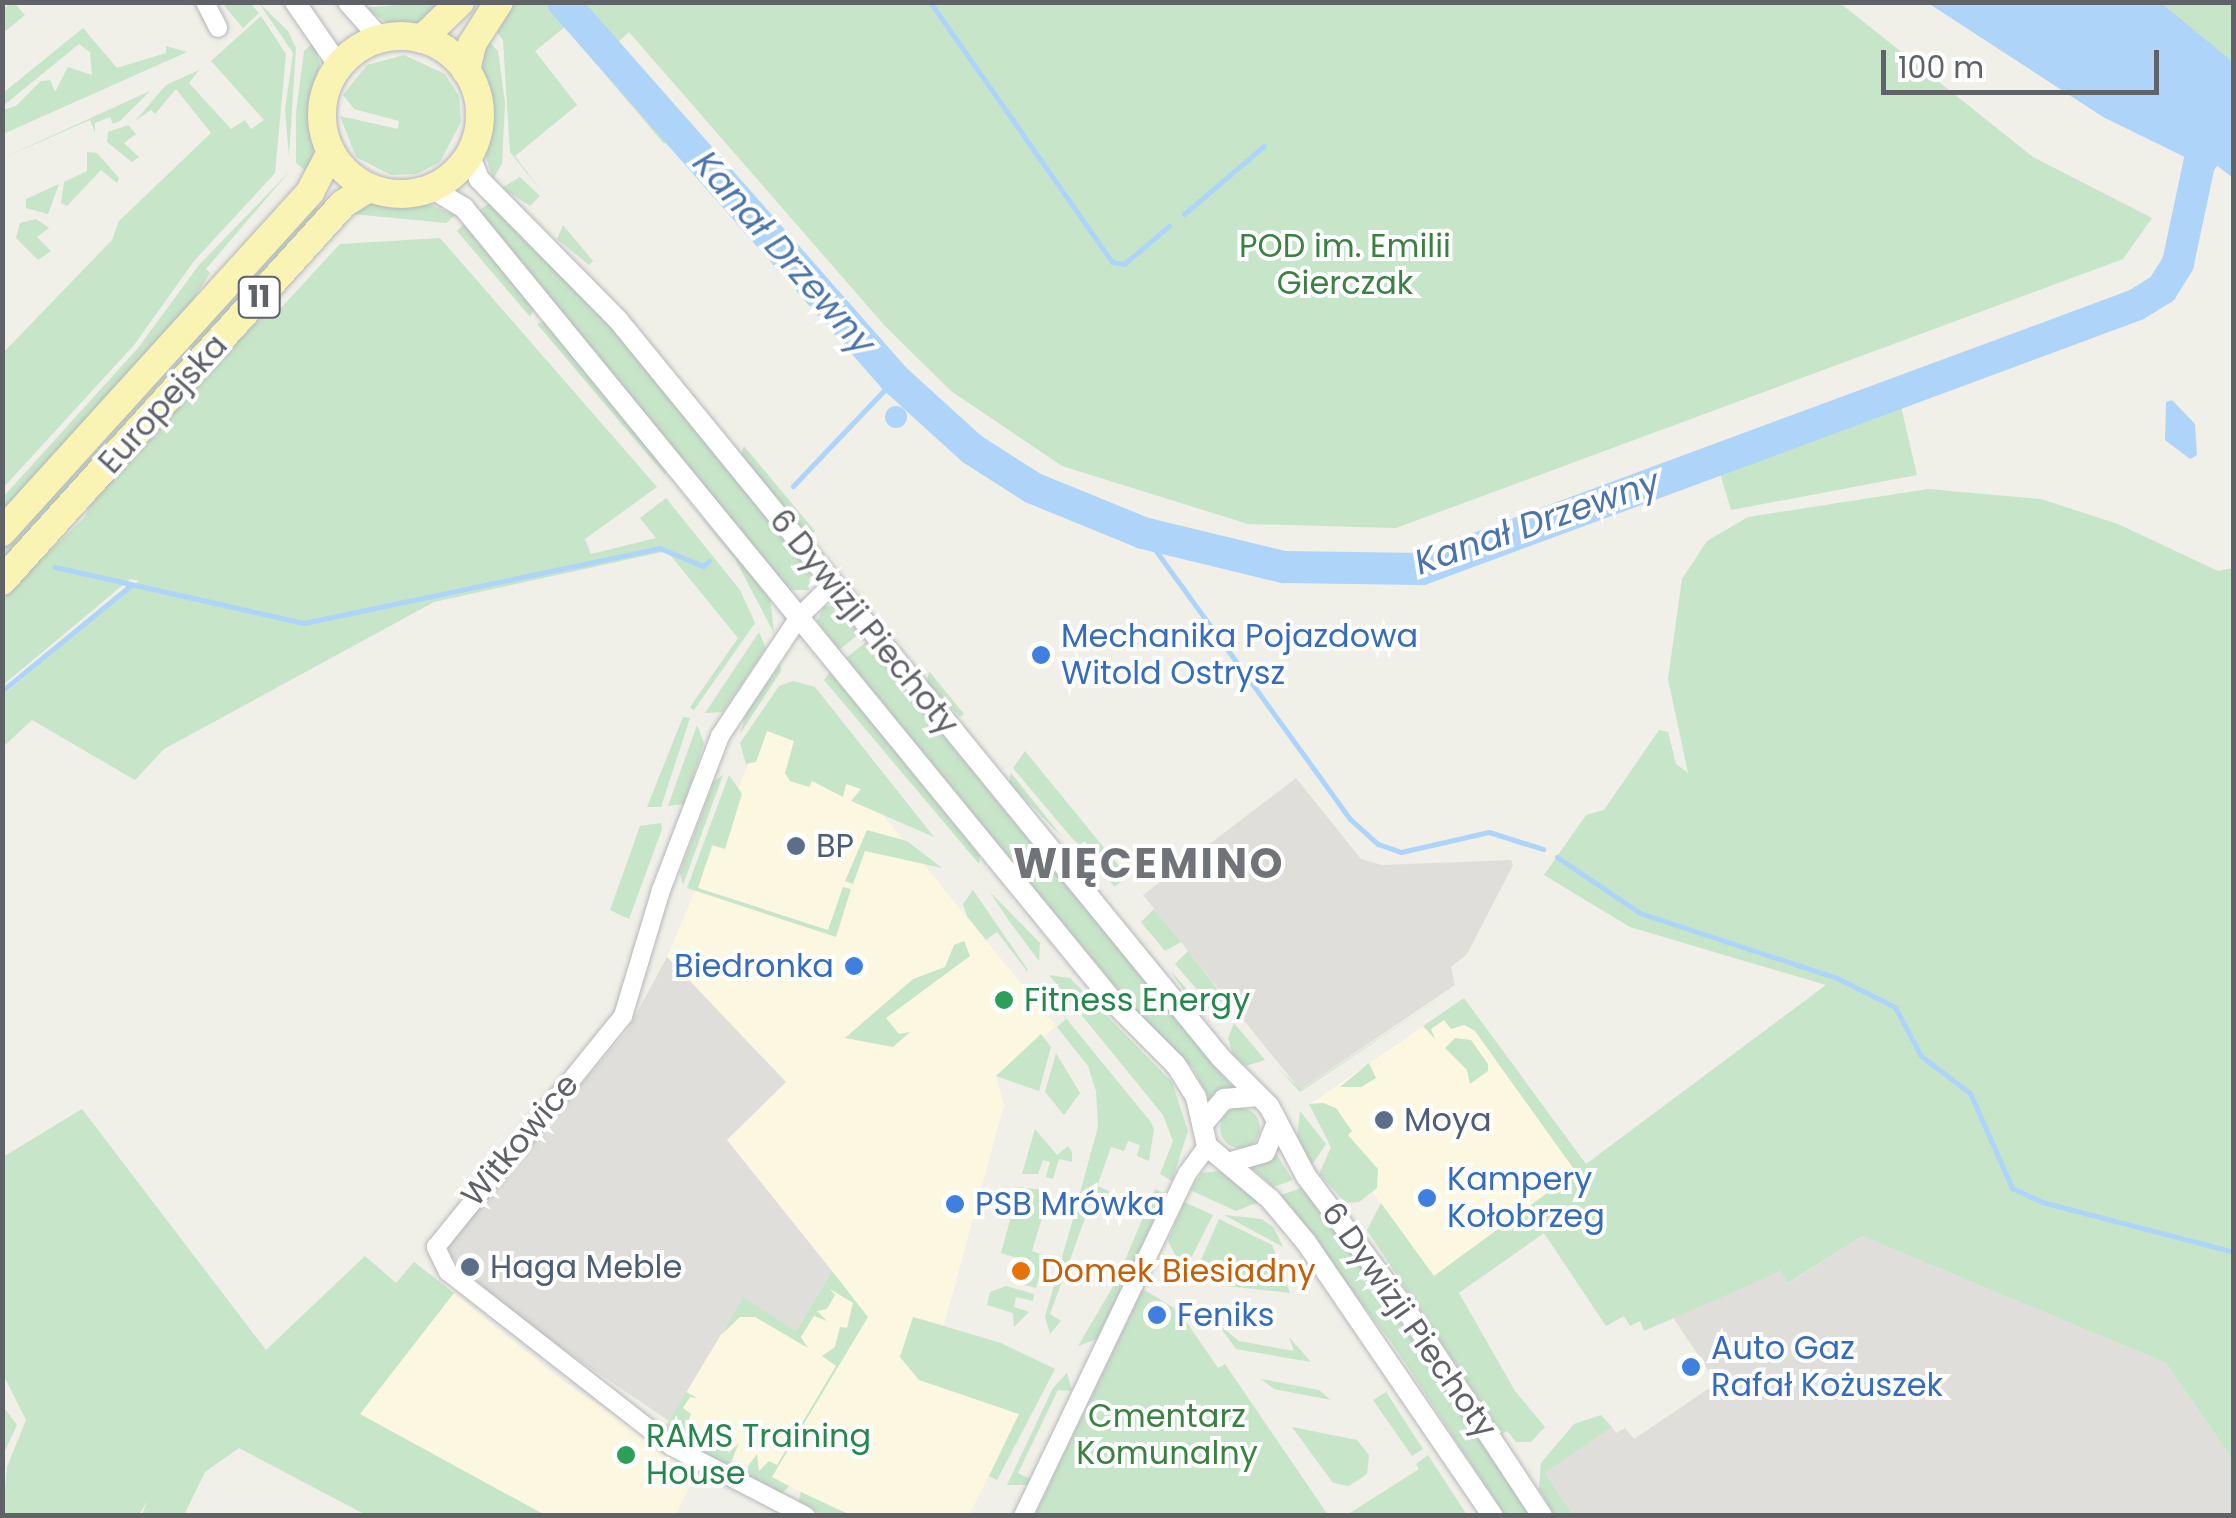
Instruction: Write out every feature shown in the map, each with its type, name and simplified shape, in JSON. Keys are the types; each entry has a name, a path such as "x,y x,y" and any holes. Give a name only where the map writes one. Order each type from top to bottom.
{"main road":[{"path":"422,39 460,2"},
{"path":"466,71 422,39 381,39 339,66 322,108 331,152 369,188 400,194 431,188 469,154 480,114 466,71 472,44 499,2"},
{"name":"Europejska","path":"2,532 310,192 331,152"},
{"name":"Europejska","path":"2,581 329,219 369,188"}],"street":[{"path":"204,2 218,28"},
{"path":"295,2 339,66"},
{"path":"348,2 381,39"},
{"name":"6 Dywizji Piechoty","path":"469,154 480,179 594,292 1256,1096 1269,1106 1276,1125 1542,1516"},
{"name":"6 Dywizji Piechoty","path":"431,188 464,208 1124,1014 1184,1074 1207,1146 1231,1162 1306,1242 1493,1516"},
{"path":"800,617 833,584"},
{"name":"Witkowice","path":"800,617 720,736 662,890 623,1016 436,1247 448,1272 671,1446 806,1516"},
{"path":"1203,1124 1224,1099 1256,1096"},
{"path":"1231,1162 1265,1152 1276,1125"},
{"path":"1023,1516 1187,1174 1207,1146"}],"shaded area":[{"path":"780,689 1056,1026 996,1075 1004,1105 944,1325 913,1317 919,1380 1020,1414 969,1515 850,1515 721,1454 669,1421 743,1297 832,1271 726,1139 785,1082 667,957"},
{"path":"1296,778 1361,859 1382,865 1511,860 1513,865 1467,954 1451,967 1455,985 1300,1090 1143,895"},
{"path":"667,957 786,1082 727,1140 832,1271 796,1331 743,1298 669,1421 519,1320 445,1252 470,1214 627,1031"},
{"path":"1464,998 1586,1165 1433,1277 1310,1104"},
{"path":"1862,1236 2166,1363 2233,1460 2233,1515 1573,1515 1545,1473 1612,1427 1616,1433 1625,1428 1634,1439 1717,1383 1672,1316 1781,1271 1789,1283"},
{"path":"454,1293 562,1380 697,1472 676,1515 545,1515 359,1414"}],"green space":[{"path":"428,2 443,9 418,24 388,23 364,8"},
{"path":"14,3 25,15 3,33 3,8"},
{"path":"222,3 250,3 259,13 243,28"},
{"path":"259,3 288,31 296,48 289,156 285,110 293,53"},
{"path":"511,3 550,3 673,137 664,144 565,27 535,51 577,105 515,156 541,191 510,152 503,40 494,28"},
{"name":"POD im. Emilii Gierczak","path":"572,3 1840,3 2033,157 2152,218 2123,259 1396,528 1248,524 1062,466 951,391 885,326 629,32 612,48"},
{"path":"2158,3 2233,3 2233,65"},
{"path":"261,16 286,54 275,173 194,261 134,345 3,488 3,353 112,240 119,221 211,133 176,89 155,114 151,110 135,121 166,85 199,70 189,83 231,129 245,120 251,129 264,120 211,61"},
{"path":"83,28 117,68 166,53 166,46 187,52 3,134 3,110 16,106 41,81 50,80 55,92 68,67 92,75 90,52 79,44 3,106 3,93"},
{"path":"487,39 498,51 505,103 502,164 493,179 486,157 491,105 481,66"},
{"path":"314,42 320,64 309,106 314,154 309,174 296,163 296,112 304,51"},
{"path":"404,55 445,74 459,96 461,122 440,162 417,174 391,175 356,157 340,116 398,129 399,121 354,109 343,95 367,65"},
{"path":"150,91 120,121 113,124 110,117 95,123 95,132 90,120 3,158"},
{"path":"128,125 136,134 124,143 139,157 132,162 107,142 108,132"},
{"path":"87,152 97,153 119,178 117,183 101,170 67,206 61,203 64,182 87,171"},
{"path":"289,172 206,269 210,273 181,319 3,515 3,497 138,348 199,265"},
{"path":"520,177 540,196 530,206 502,188"},
{"path":"59,184 48,214 26,208 26,199"},
{"path":"312,203 322,212 3,564 3,546"},
{"path":"489,203 611,326 810,572 809,590 790,590 479,211"},
{"path":"369,204 429,204 455,215 446,223 353,214"},
{"path":"36,219 49,228 37,237 51,251 38,260 16,238 20,223"},
{"path":"464,224 534,309 530,317 457,231"},
{"path":"563,225 593,261 589,265 557,239"},
{"path":"440,238 657,487 585,539 591,554 656,538 640,518 666,498 740,590 755,623 694,710 690,707 738,638 667,551 434,602 164,749 135,780 32,720 3,747 3,695 139,581 130,579 3,685 3,596 85,517 94,495 218,356 273,308 278,311 340,244"},
{"path":"544,321 664,466 666,476 537,324"},
{"path":"1899,398 1917,475 1731,510 1719,470"},
{"path":"744,446 815,532 804,532 741,454"},
{"path":"1928,489 2041,499 2118,524 2218,571 2233,568 2233,1460 2166,1363 1862,1236 1788,1283 1781,1271 1644,1331 1640,1321 1630,1326 1624,1316 1606,1326 1544,1233 1459,1293 1515,1391 1545,1427 1531,1442 1516,1442 1507,1431 1502,1434 1367,1230 1381,1203 1434,1276 1576,1172 1475,1031 1464,1025 1451,1029 1444,1020 1431,1029 1435,1039 1423,1026 1464,998 1586,1164 1826,985 1630,927 1544,875 1586,815 1604,810 1659,730 1668,732 1676,764 1688,773 1668,679 1682,579 1707,541 1748,517"},
{"path":"679,492 770,597 774,633 735,559"},
{"path":"824,606 836,606 860,633 839,650 817,621"},
{"path":"759,632 766,648 723,712 705,713"},
{"path":"866,642 1234,1089 1210,1101 1193,1068 1140,1017 846,658"},
{"path":"780,665 781,671 740,734 747,711"},
{"path":"929,671 964,714 960,717 927,682"},
{"path":"830,672 980,856 979,864 824,680"},
{"path":"793,681 815,687 934,837 851,801 861,789 846,784 843,797 812,781 809,787 790,781 785,773 794,741 767,731 756,762 746,764 740,743 779,686"},
{"path":"683,717 690,718 661,807 647,807"},
{"path":"697,725 704,743 684,804 668,806"},
{"path":"1025,751 1128,877 1114,887 1085,841 1079,845 1070,836 1013,768"},
{"path":"1011,773 1063,838 1009,783"},
{"path":"723,775 683,885 680,873 714,781"},
{"path":"729,775 742,794 725,849 712,845 698,888 828,930 843,887 851,889 836,937 687,888"},
{"path":"661,823 629,919 610,910 640,826"},
{"path":"867,830 907,841 942,868 865,851 853,884 845,881"},
{"path":"973,890 1027,971 997,932 986,940 967,916 963,904"},
{"path":"990,892 1040,943 1039,961 1009,921"},
{"path":"1154,909 1181,942 1165,951 1141,922"},
{"path":"964,941 970,956 886,1018 899,1034 910,1032 893,1047 845,1038 913,979 945,967 954,945"},
{"path":"1188,951 1225,1003 1199,992 1175,964"},
{"path":"1170,970 1193,996 1220,1006 1208,1012 1195,1008"},
{"path":"1049,975 1070,978 1172,1082 1188,1131 1172,1181 1160,1174 1173,1141 1163,1115"},
{"path":"1038,984 1150,1121 1154,1129 1149,1161 1137,1156 1140,1145 1128,1141 1124,1151 1111,1147 1097,1186 1109,1191 1107,1197 1080,1193 1098,1127 1096,1091 1088,1066 1057,1027 1066,1019"},
{"path":"1456,987 1300,1092 1278,1068 1301,1090"},
{"path":"1234,1023 1265,1060 1246,1066 1233,1056 1228,1038"},
{"path":"1041,1034 1051,1047 1039,1091 996,1076"},
{"path":"1455,1038 1471,1040 1488,1064 1488,1071 1470,1084 1467,1070 1445,1048"},
{"path":"1056,1053 1080,1093 1064,1115 1045,1092"},
{"path":"1369,1063 1376,1078 1361,1087 1340,1087"},
{"path":"1323,1103 1336,1108 1352,1131 1348,1135 1378,1169 1377,1188 1359,1202 1346,1203 1319,1174 1331,1147 1309,1104"},
{"path":"1240,1108 1254,1114 1260,1128 1254,1142 1240,1148 1226,1142 1220,1128 1226,1114"},
{"path":"82,1109 266,1350 365,1256 396,1283 414,1262 454,1293 360,1414 545,1515 366,1515 239,1448 205,1472 184,1515 142,1515 147,1501 139,1515 3,1515 7,1467 26,1420 3,1374 3,1157"},
{"path":"1300,1111 1326,1144 1312,1165 1297,1137"},
{"path":"1035,1129 1057,1155 1068,1146 1072,1152 1072,1162 1059,1159 1053,1179 1046,1177 1050,1162 1043,1160 1038,1174 1022,1174"},
{"path":"1274,1151 1293,1180 1273,1187 1251,1167"},
{"path":"1219,1171 1259,1202 1236,1211 1190,1190 1202,1173"},
{"path":"1019,1187 1050,1191 1032,1251 1045,1256 1036,1288 1018,1283 1024,1260 1001,1253"},
{"path":"1301,1188 1331,1219 1530,1515 1505,1515 1393,1345 1281,1195"},
{"path":"1155,1189 1166,1194 1130,1271 1123,1265"},
{"path":"1079,1198 1091,1202 1050,1314 1061,1321 1050,1334 1045,1317"},
{"path":"1184,1202 1213,1215 1184,1272 1168,1241"},
{"path":"1224,1215 1262,1219 1274,1228 1283,1247"},
{"path":"1219,1219 1272,1245 1290,1293 1226,1286 1228,1273 1207,1269 1203,1281 1193,1278"},
{"path":"832,1271 868,1317 772,1477 789,1486 781,1495 748,1477 748,1466 757,1454 759,1471 769,1461 777,1465 836,1366 822,1356 835,1347 840,1327 847,1328 853,1303 830,1289 835,1295 827,1309 817,1311 827,1321 814,1316 801,1337 808,1348 755,1317 740,1317 721,1335 743,1297 796,1331"},
{"path":"1118,1278 1125,1280 1097,1339 1078,1346"},
{"path":"1006,1286 1034,1294 1033,1301 1016,1297 1014,1307 1029,1312 1014,1327 1013,1313 987,1305 990,1292"},
{"name":"Cmentarz Komunalny","path":"1143,1289 1179,1311 1218,1368 1225,1364 1328,1515 1035,1515"},
{"path":"913,1317 1001,1343 1055,1369 997,1480 989,1476 1019,1414 919,1380 900,1357"},
{"path":"1218,1324 1239,1341 1294,1351 1289,1337 1311,1362 1236,1349"},
{"path":"1067,1373 1072,1391 1058,1390 1018,1473 1030,1479 1027,1485 1007,1485 1053,1388"},
{"path":"1261,1379 1319,1390 1331,1400 1274,1389"},
{"path":"686,1392 697,1398 690,1397 683,1408 691,1414 686,1427 729,1452 739,1443 730,1465 722,1468 661,1434"},
{"path":"1386,1392 1423,1449 1412,1456 1373,1400"},
{"path":"2,1405 17,1425 3,1455 2,1455"},
{"path":"1601,1415 1612,1427 1545,1473 1573,1515 1554,1515 1539,1489 1541,1463 1574,1424"},
{"path":"1292,1427 1357,1440 1369,1455 1367,1474 1349,1486 1333,1483"},
{"path":"1428,1455 1467,1515 1347,1515 1419,1469 1416,1464"},
{"path":"801,1492 850,1515 824,1515 798,1503"}],"water":[{"path":"1928,3 2161,3 2233,62 2233,178 2210,160 2199,164 2103,117"},
{"path":"2172,400 2195,424 2197,455 2190,459 2165,440 2166,402"},
{"path":"896,406 904,409 904,425 896,428 888,425 885,417 888,409"}],"waterway":[{"name":"Kanał Drzewny","path":"563,2 895,379 972,449 1033,488 1143,533 1284,567 1422,569 2136,305 2162,289 2178,263 2199,164 2223,127"},
{"path":"930,2 1112,262 1124,264 1169,226"},
{"path":"1184,214 1264,146"},
{"path":"793,486 895,379"},
{"path":"1143,533 1350,819 1378,844 1401,852 1489,832 1543,849"},
{"path":"55,567 304,623 659,548 703,566 709,561"},
{"path":"2,691 131,585"},
{"path":"1557,857 1640,913 1837,978 1895,1007 1921,1056 1970,1093 2012,1188 2042,1202 2234,1252"}],"place":[{"name":"Mechanika Pojazdowa Witold Ostrysz","path":"1041,655"},
{"name":"BP","path":"796,846"},
{"name":"Biedronka","path":"854,966"},
{"name":"Fitness Energy","path":"1004,1000"},
{"name":"Moya","path":"1384,1120"},
{"name":"Kampery Kołobrzeg","path":"1427,1198"},
{"name":"PSB Mrówka","path":"955,1204"},
{"name":"Haga Meble","path":"470,1267"},
{"name":"Domek Biesiadny","path":"1021,1271"},
{"name":"Feniks","path":"1157,1315"},
{"name":"Auto Gaz Rafał Kożuszek","path":"1691,1367"},
{"name":"RAMS Training House","path":"626,1455"}],"district":[{"name":"WIĘCEMINO","path":"1149,864"}]}
